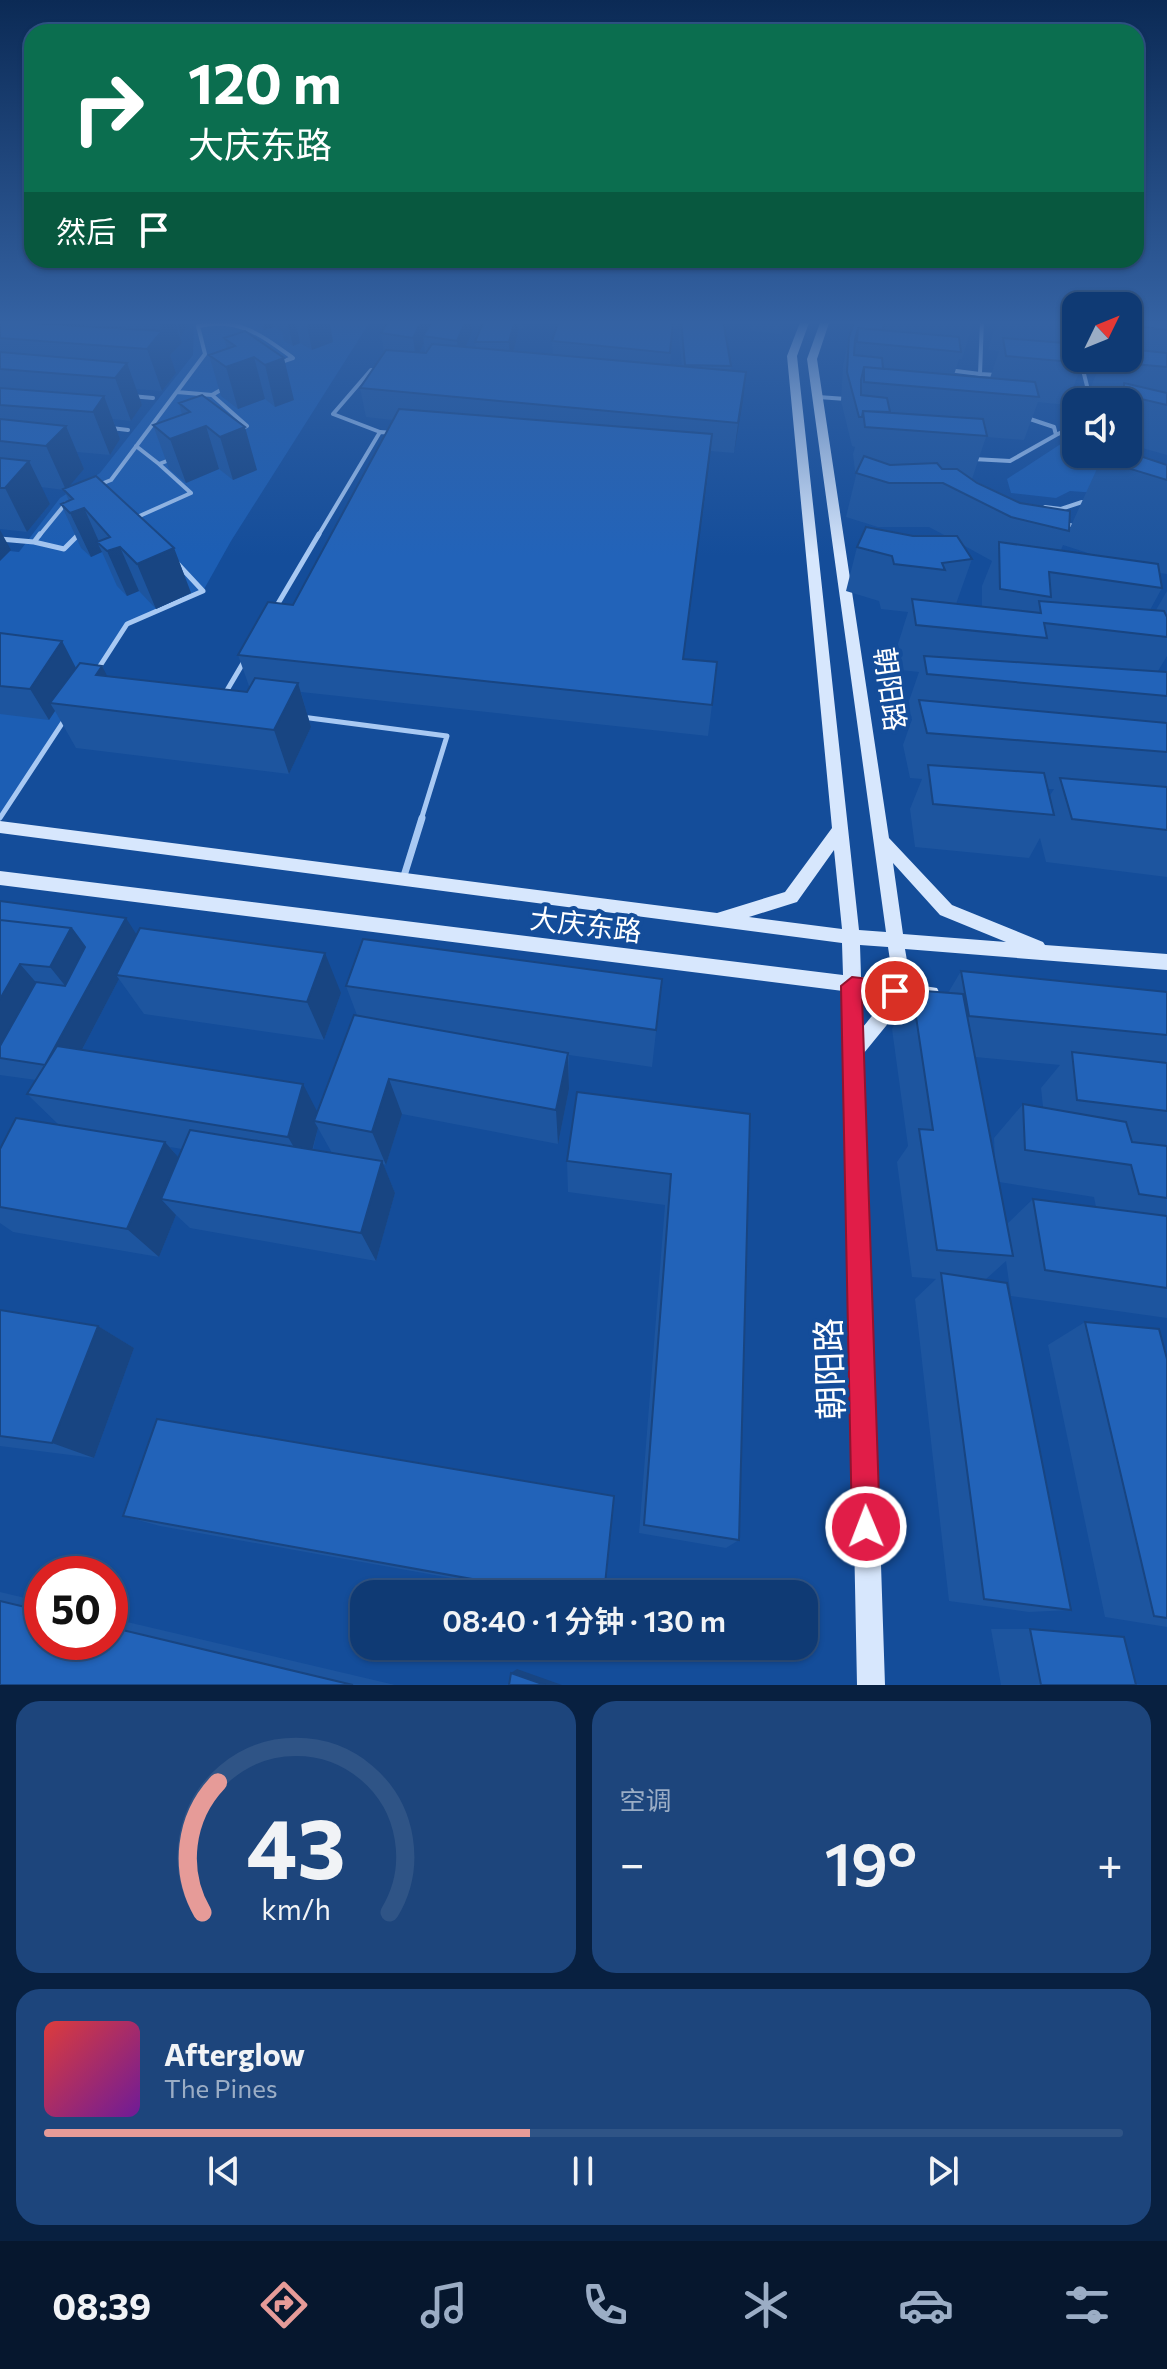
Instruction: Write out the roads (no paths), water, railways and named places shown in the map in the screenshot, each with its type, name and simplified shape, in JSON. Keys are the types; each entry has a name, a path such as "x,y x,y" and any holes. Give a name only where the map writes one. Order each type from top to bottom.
{"main road":[{"name":"朝阳路","path":"796,399 851,937 871,1685"},
{"name":"朝阳路","path":"818,399 903,992"},
{"name":"大庆东路","path":"0,827 851,937 1167,962"},
{"path":"716,920 791,897 839,831"},
{"path":"883,842 946,910 1053,953"},
{"name":"大庆东路","path":"0,878 949,996"},
{"path":"853,1052 903,992"}],"lane":[{"path":"84,492 111,480 172,399"},
{"path":"216,399 247,426 228,434"},
{"path":"346,399 333,414 380,432 396,434"},
{"path":"843,399 849,399"},
{"path":"1015,415 1054,427 1056,435"},
{"path":"154,423 169,426"},
{"path":"99,427 128,430"},
{"path":"274,610 380,432"},
{"path":"964,458 1010,461 1062,432"},
{"path":"122,516 134,517 191,493 136,446"},
{"path":"159,464 184,455"},
{"path":"34,542 71,497"},
{"path":"1030,505 1061,509 1073,503 1091,502 1111,509 1122,520 1120,530 1095,535"},
{"path":"1061,509 1063,520 1074,529"},
{"path":"134,517 144,527"},
{"path":"0,539 64,549 90,522"},
{"path":"1059,526 1116,542"},
{"path":"95,674 127,624 203,591 174,559"},
{"path":"217,706 250,651"},
{"path":"0,818 70,712"},
{"path":"294,716 447,736 403,879"}]}
